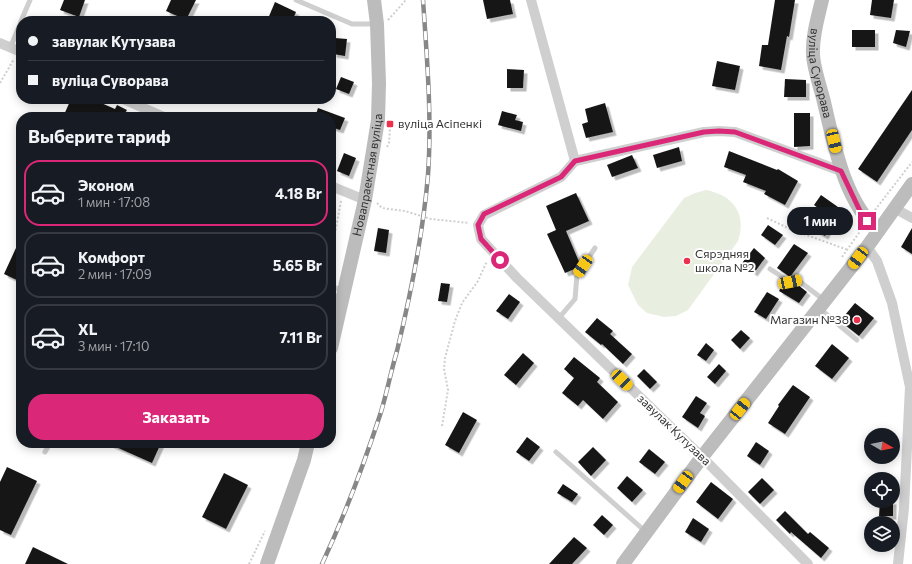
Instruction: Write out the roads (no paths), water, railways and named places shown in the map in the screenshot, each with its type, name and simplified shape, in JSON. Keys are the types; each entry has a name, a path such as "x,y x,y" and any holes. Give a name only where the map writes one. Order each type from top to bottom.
{"street":[{"name":"Новапраектная вуліца","path":"336,306 338,289 365,200 378,120 379,83 377,24 374,0"},
{"path":"531,0 575,161 704,132 719,131 735,132 841,171"},
{"name":"вуліца Суворава","path":"822,0 816,25 813,54 841,171 860,211 867,221 878,231"},
{"path":"0,43 16,50"},
{"path":"134,104 152,112"},
{"name":"завулак Кутузава","path":"575,161 561,177 484,214 478,225 481,239 558,319 702,457 808,564"},
{"path":"623,564 702,457 867,247 912,184"},
{"path":"336,188 365,200"},
{"path":"894,208 912,218"},
{"path":"867,247 878,261 892,304 910,387 904,508 898,564"},
{"path":"267,564 304,460 307,448"}],"lane":[{"path":"23,16 30,0"},
{"path":"296,0 333,16"},
{"path":"336,17 352,24 377,24"},
{"path":"558,319 575,299 576,275 595,248"},
{"path":"770,269 790,282 799,281 857,340"},
{"path":"45,452 47,448"},
{"path":"556,452 646,533"}],"railway":[{"path":"322,564 354,489 381,412 397,351 416,263 426,197 429,153 428,88 423,0"}],"place":[{"name":"вуліца Асіпенкі","path":"390,124"},
{"name":"Сярэдняя школа №2","path":"687,261"},
{"name":"Магазин №38","path":"857,320"}]}
